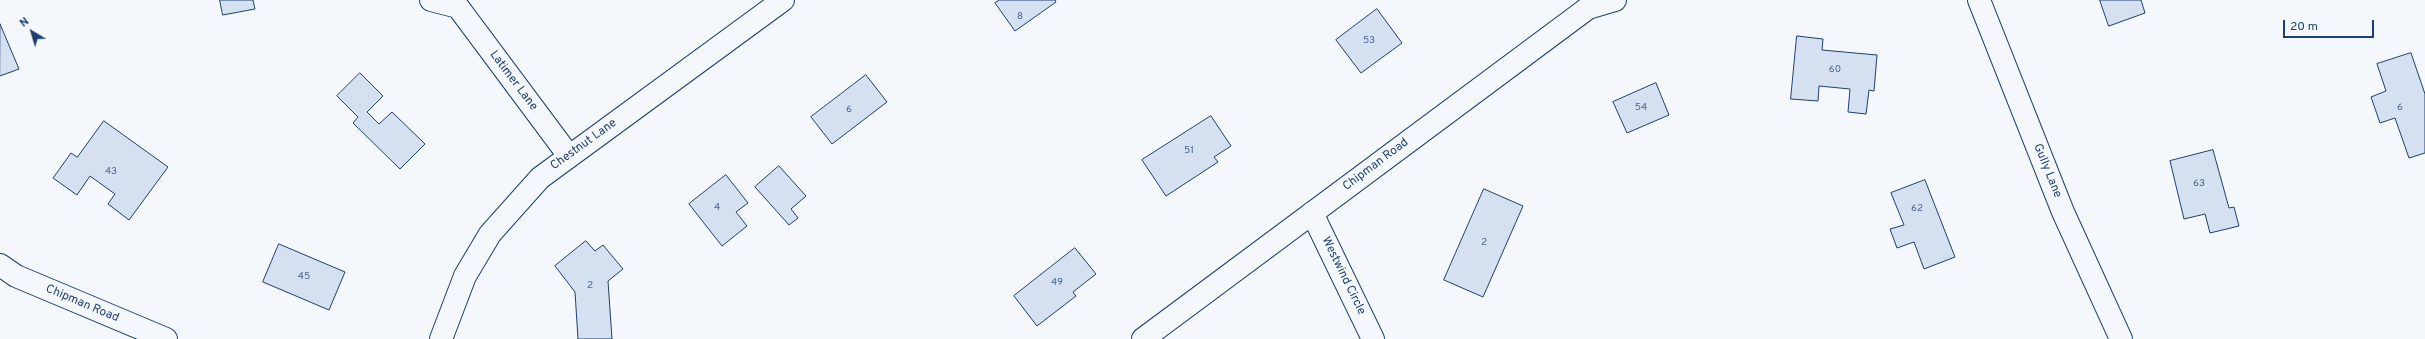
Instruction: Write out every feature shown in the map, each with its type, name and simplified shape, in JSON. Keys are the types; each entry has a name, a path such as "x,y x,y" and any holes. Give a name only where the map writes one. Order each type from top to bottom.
{"street":[{"name":"Latimer Lane","path":"431,0 459,3 569,156"},
{"name":"Chestnut Lane","path":"441,339 464,276 490,234 540,178 783,0"},
{"name":"Chipman Road","path":"1143,339 1588,8 1615,0"},
{"name":"Gully Lane","path":"1979,0 2063,212 2121,339"},
{"name":"Westwind Circle","path":"1312,213 1373,339"},
{"name":"Chipman Road","path":"0,265 16,276 166,339"}],"building":[{"path":"220,0 253,0 255,9 223,15"},
{"path":"1000,0 1055,0 1056,2 1015,31 995,3"},
{"path":"2100,0 2141,0 2145,13 2109,26"},
{"path":"1377,9 1402,43 1361,73 1336,40"},
{"path":"0,24 19,69 0,76"},
{"path":"1797,36 1823,39 1822,50 1877,55 1874,91 1869,90 1866,114 1848,112 1850,89 1819,86 1818,101 1791,99"},
{"path":"2411,53 2425,94 2425,153 2409,158 2395,118 2380,123 2371,97 2386,91 2377,64"},
{"path":"360,73 383,96 367,112 379,124 392,112 425,144 400,169 353,123 358,117 337,96"},
{"path":"866,75 887,102 832,144 811,117"},
{"path":"1656,83 1669,115 1627,133 1613,102"},
{"path":"1211,116 1231,146 1214,157 1218,162 1166,196 1142,160"},
{"path":"104,121 168,167 129,220 108,204 115,194 90,176 77,195 53,178 71,153 77,157"},
{"path":"2213,150 2229,208 2234,207 2239,226 2210,233 2205,214 2184,219 2170,161"},
{"path":"779,166 806,196 791,209 798,218 789,225 755,187"},
{"path":"726,175 748,203 736,212 747,226 722,246 689,204"},
{"path":"1925,180 1955,257 1924,269 1914,242 1897,248 1890,229 1904,225 1891,193"},
{"path":"1484,189 1523,206 1483,297 1444,280"},
{"path":"586,241 595,251 603,245 623,269 608,281 612,339 578,339 575,292 555,266"},
{"path":"279,244 345,272 329,310 263,282"},
{"path":"1075,248 1096,274 1073,292 1076,296 1037,326 1014,296"}]}
